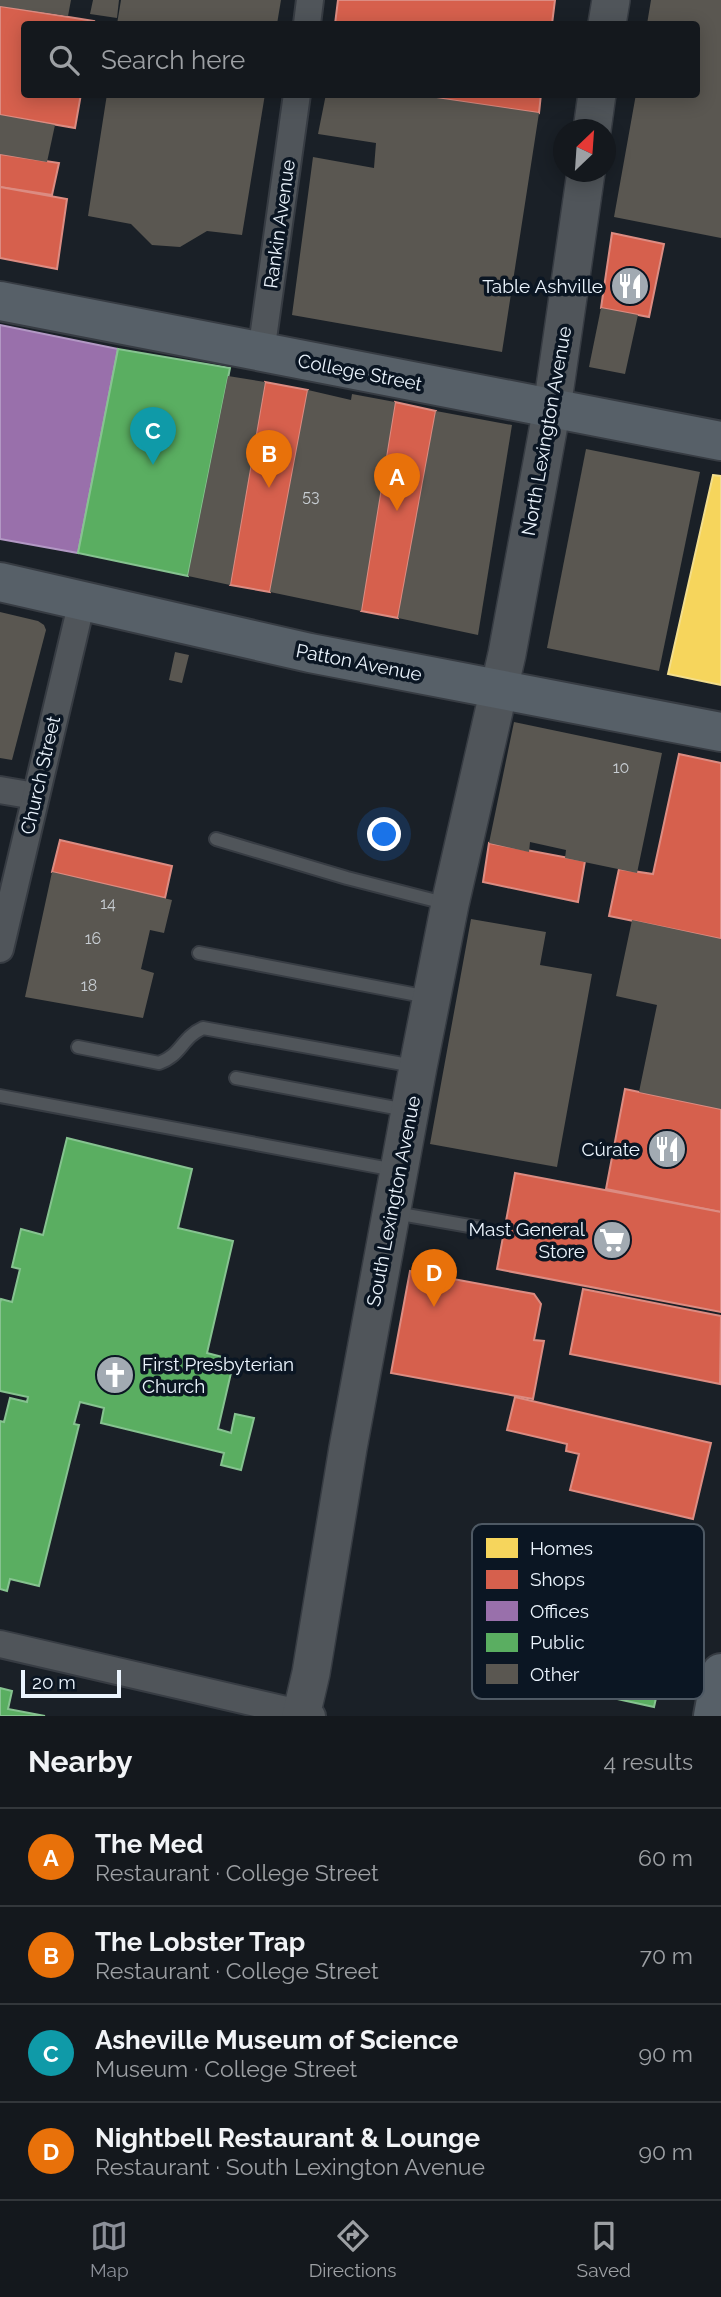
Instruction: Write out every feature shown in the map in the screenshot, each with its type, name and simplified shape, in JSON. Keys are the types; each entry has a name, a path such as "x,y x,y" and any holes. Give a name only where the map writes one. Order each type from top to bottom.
{"main road":[{"path":"608,21 611,0"},
{"path":"594,119 596,98"},
{"name":"North Lexington Avenue","path":"500,690 552,408 585,182"},
{"name":"College Street","path":"0,301 721,440"},
{"name":"Patton Avenue","path":"0,582 310,653 721,732"},
{"name":"South Lexington Avenue","path":"305,1715 348,1448 418,1067 450,904 500,690"},
{"path":"713,1716 721,1673"}],"street":[{"path":"307,21 310,0"},
{"name":"Rankin Avenue","path":"261,353 296,98"},
{"name":"Church Street","path":"0,949 82,601"},
{"path":"0,790 35,796"},
{"path":"0,1644 305,1715"}],"lane":[{"path":"216,839 347,878 450,904"},
{"path":"199,953 432,998"},
{"path":"78,1047 159,1063 172,1058 190,1034 203,1028 418,1067"},
{"path":"236,1078 410,1110"},
{"path":"0,1096 399,1171"},
{"path":"391,1212 481,1228"}],"building: Homes":[{"path":"713,475 721,476 721,685 668,674"}],"building: Shops":[{"path":"338,0 555,0 552,21 335,21"},
{"path":"0,6 94,21 21,21 21,98 80,98 75,128 0,115"},
{"path":"436,98 541,98 539,113"},
{"path":"0,154 59,163 52,195 0,187"},
{"path":"0,187 67,199 57,269 0,258"},
{"path":"612,233 664,244 649,317 601,308"},
{"path":"265,382 308,390 270,592 230,585"},
{"path":"395,402 436,411 398,618 361,611"},
{"path":"679,754 721,763 721,939 609,916 619,869 653,874"},
{"path":"60,840 172,866 165,898 52,872"},
{"path":"489,843 585,861 578,902 483,882"},
{"name":"Cúrate","path":"625,1089 721,1109 721,1212 606,1189"},
{"name":"Mast General Store","path":"515,1173 721,1212 721,1312 497,1269"},
{"path":"410,1271 534,1294 541,1304 534,1340 544,1341 533,1399 391,1373"},
{"path":"583,1289 721,1316 720,1384 570,1354"},
{"path":"515,1397 711,1443 693,1519 570,1490 579,1454 566,1451 567,1444 507,1430"}],"building: Offices":[{"path":"0,325 118,349 78,553 0,539"}],"building: Public":[{"path":"118,349 230,368 188,576 78,553"},
{"name":"First Presbyterian Church","path":"67,1138 192,1169 178,1228 233,1241 207,1353 234,1360 218,1429 231,1433 235,1414 254,1418 241,1470 221,1465 224,1453 101,1423 104,1408 80,1402 74,1424 79,1425 39,1586 10,1579 7,1591 0,1589 0,1421 4,1422 10,1398 27,1402 28,1397 0,1391 0,1303 1,1299 12,1302 20,1269 12,1267 21,1229 43,1235"},
{"path":"0,1688 12,1691 8,1709 45,1716 0,1716"},
{"path":"617,1699 656,1699 654,1707"}],"building: Other":[{"path":"0,0 71,0 68,16 0,6"},
{"path":"93,0 119,0 117,18 90,14"},
{"path":"121,0 281,0 278,21 118,21"},
{"path":"651,0 721,0 721,238 614,217 635,98 700,98 700,21 648,21"},
{"path":"106,98 264,98 242,235 207,231 180,247 152,245 131,224 88,216"},
{"path":"325,98 436,98 539,113 502,352 292,315 313,157 374,168 376,143 318,134"},
{"path":"0,115 55,125 47,162 0,154"},
{"path":"601,308 638,315 625,374 589,367"},
{"path":"228,376 265,382 230,585 188,576"},
{"path":"308,390 351,400 352,394 395,402 361,611 270,592"},
{"path":"436,411 512,425 478,635 398,618"},
{"path":"586,449 700,472 659,671 547,648"},
{"path":"0,612 38,621 46,630 12,760 0,758"},
{"path":"175,652 189,655 182,683 169,680"},
{"path":"514,722 662,753 637,873 565,858 566,850 530,842 529,852 489,843"},
{"path":"52,872 172,900 164,933 150,930 141,969 154,973 143,1018 25,997"},
{"path":"471,919 546,932 540,965 592,974 557,1167 430,1144"},
{"path":"632,920 721,939 721,1109 639,1092 657,1005 616,996"}],"place":[{"name":"Table Ashville","path":"630,286"},
{"name":"Asheville Museum of Science","path":"153,465"},
{"name":"The Lobster Trap","path":"269,488"},
{"name":"The Med","path":"397,511"},
{"name":"Cúrate","path":"667,1149"},
{"name":"Mast General Store","path":"612,1240"},
{"name":"Nightbell Restaurant & Lounge","path":"434,1307"},
{"name":"First Presbyterian Church","path":"115,1375"}]}
